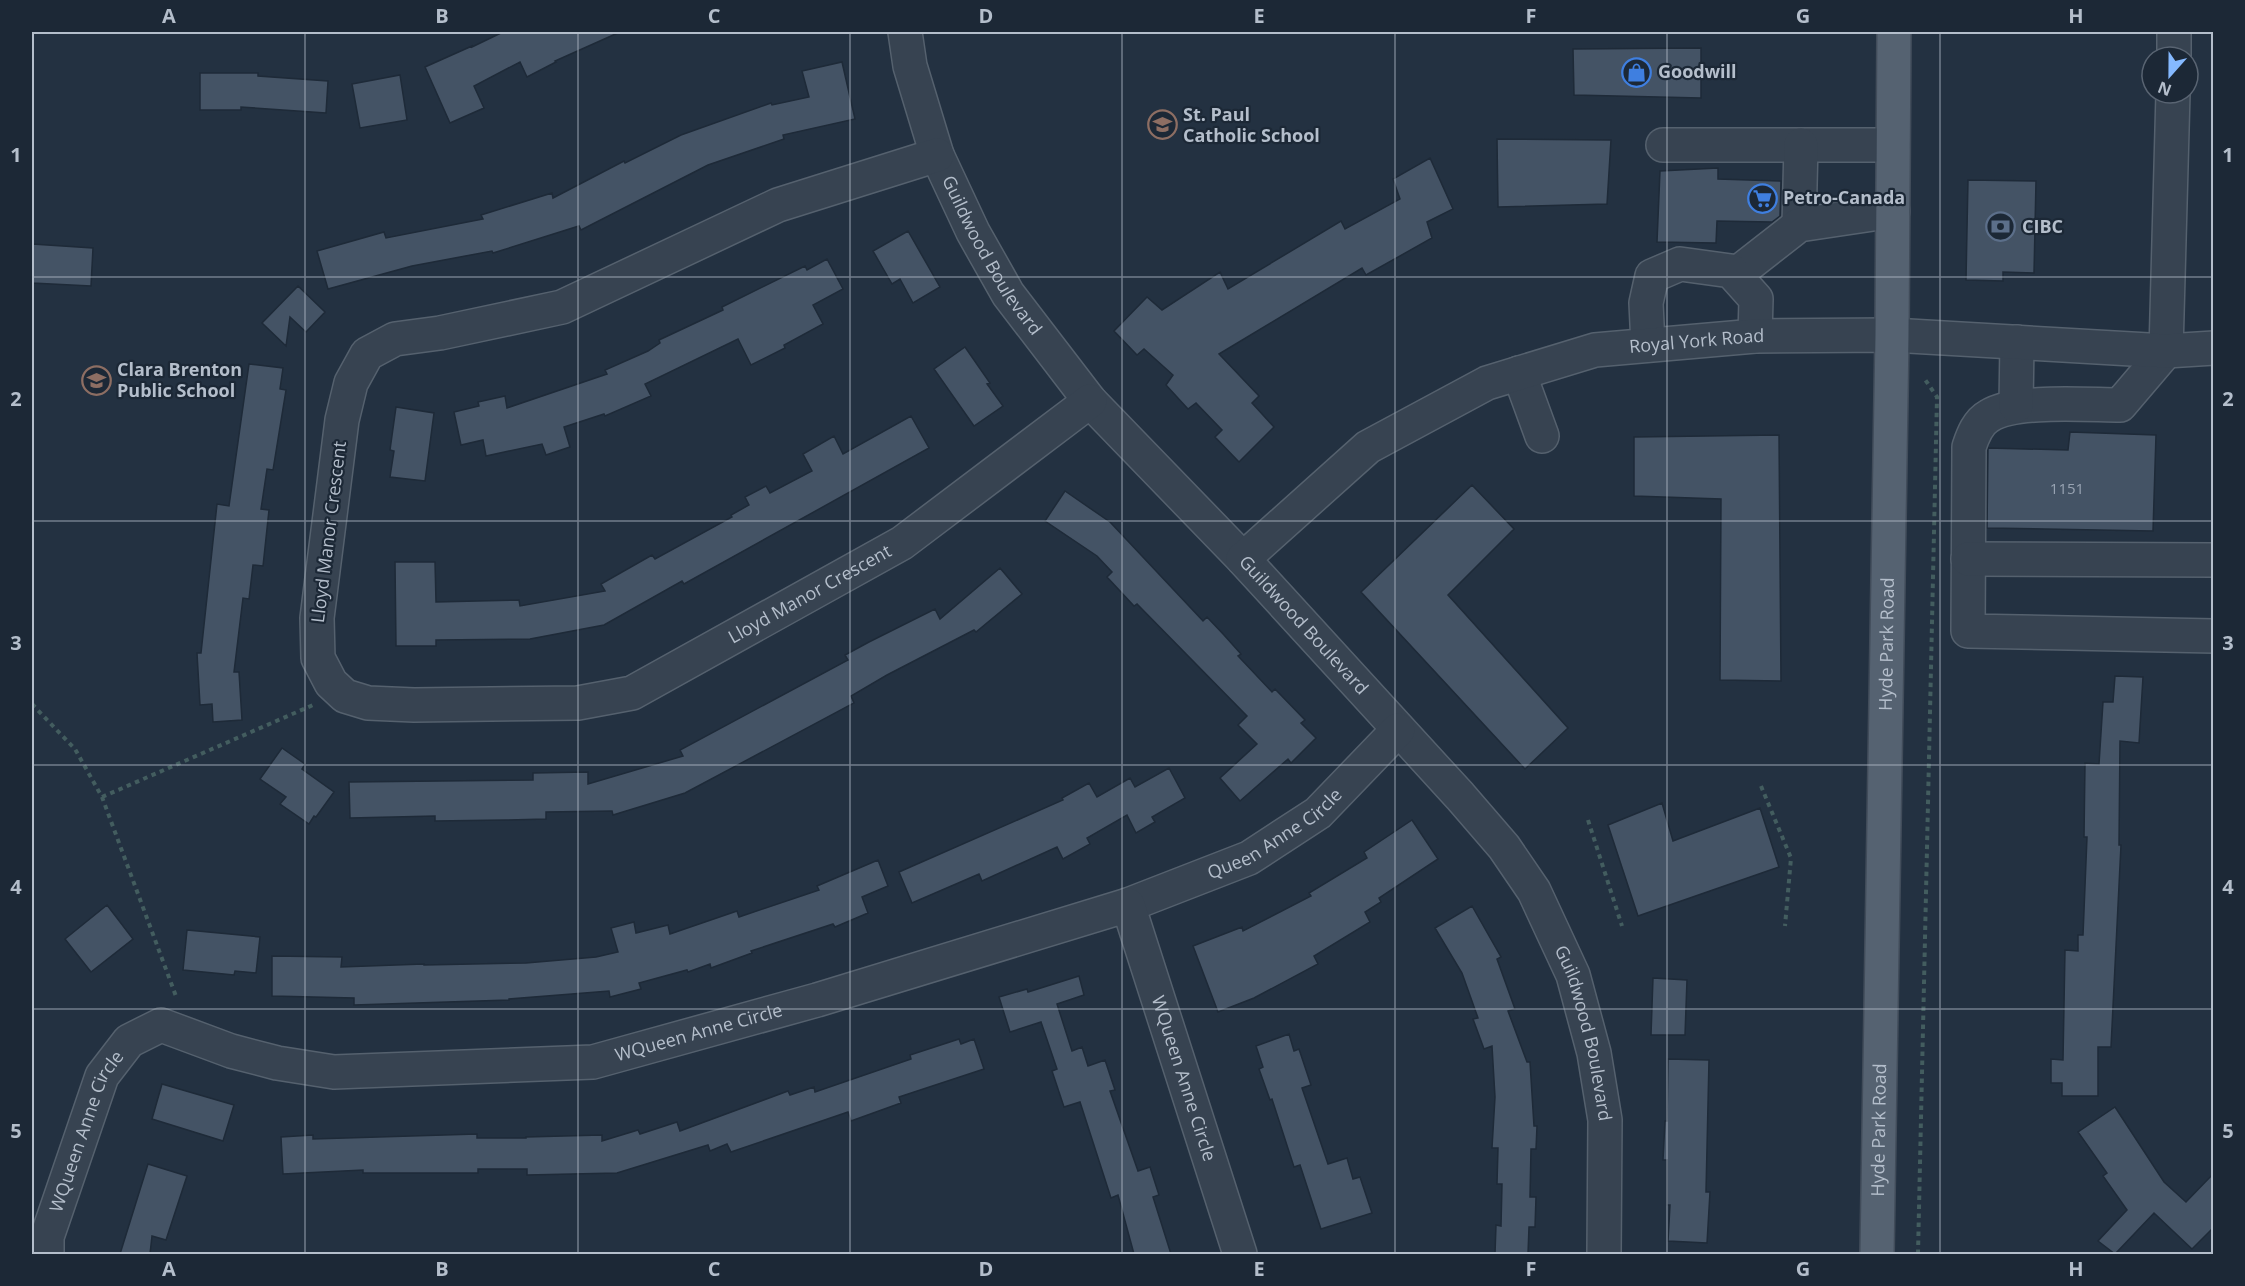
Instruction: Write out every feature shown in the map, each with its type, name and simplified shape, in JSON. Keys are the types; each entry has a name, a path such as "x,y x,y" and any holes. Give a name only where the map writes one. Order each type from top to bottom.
{"main road":[{"name":"Hyde Park Road","path":"1877,1254 1892,335 1894,32"}],"street":[{"name":"Guildwood Boulevard","path":"905,32 910,66 937,155 973,232 1008,294 1090,401 1243,559 1398,730 1504,847 1534,891 1573,975 1594,1053 1605,1120 1604,1254"},
{"path":"2173,105 2166,351 2120,405 2016,406 1989,416 1974,432 1969,447 1968,631 2214,636"},
{"path":"1663,145 1893,145"},
{"path":"1800,225 1801,145"},
{"name":"Lloyd Manor Crescent","path":"937,155 778,206 562,307 440,333 395,339 367,354 351,383 342,420 317,618 318,658 331,683 345,696 368,703 414,705 578,703 632,693 902,543 1090,401"},
{"path":"1734,275 1800,225 1893,211"},
{"path":"1648,345 1646,303 1652,276 1680,264 1731,271 1756,299 1755,336"},
{"name":"Royal York Road","path":"1243,559 1368,447 1487,383 1595,350 1755,336 1892,335 2166,351 2214,348"},
{"path":"2016,406 2017,342"},
{"path":"1519,374 1542,436"},
{"path":"1968,559 2214,560"},
{"name":"Queen Anne Circle","path":"1128,905 1249,858 1318,813 1398,730"},
{"name":"WQueen Anne Circle","path":"47,1254 47,1237 102,1076 129,1041 161,1025 231,1051 277,1063 333,1072 593,1062 817,1000 1128,905 1240,1254"}],"path":[{"path":"1918,1254 1937,397 1924,378"},
{"path":"102,797 322,701"},
{"path":"32,704 75,749 102,797 180,1009"},
{"path":"1761,786 1791,858 1785,926"},
{"path":"1588,820 1622,926"}],"building":[{"path":"503,32 620,32 555,61 527,77 520,62 474,86 484,108 450,123 425,67"},
{"name":"Goodwill","path":"1701,48 1701,98 1574,95 1573,49"},
{"path":"842,62 855,119 783,135 784,139 708,165 581,230 579,226 493,253 492,251 412,266 328,289 317,251 384,232 386,238 483,219 481,215 552,193 553,198 624,161 625,163 681,135 771,103 772,105 809,97 802,71"},
{"path":"200,73 258,73 258,76 328,81 326,113 241,107 241,110 200,110"},
{"path":"400,75 407,120 360,128 352,84"},
{"path":"1497,139 1611,140 1607,204 1498,207"},
{"path":"1430,158 1453,209 1427,222 1432,238 1366,275 1362,268 1219,354 1259,396 1252,403 1274,427 1239,462 1215,437 1222,430 1196,403 1188,409 1166,385 1173,375 1144,349 1137,355 1114,331 1147,297 1162,310 1220,272 1228,289 1341,221 1345,229 1400,199 1393,179"},
{"path":"1718,168 1718,179 1781,181 1780,216 1772,222 1717,221 1716,243 1657,242 1660,171"},
{"name":"CIBC","path":"1968,180 2036,181 2034,273 2003,272 2003,281 1966,280"},
{"path":"908,231 940,287 913,303 900,279 892,284 873,251"},
{"path":"32,244 93,248 91,286 32,283"},
{"path":"827,259 843,289 813,305 823,324 784,345 785,348 751,365 738,339 645,384 651,396 605,416 604,414 564,427 570,447 546,455 542,444 486,456 483,440 461,445 454,412 479,406 478,402 505,396 507,408 607,374 605,370 648,351 660,343 659,340 723,310 722,307 805,266 807,270"},
{"path":"298,286 325,312 306,332 290,317 286,346 262,323"},
{"path":"965,347 1003,406 974,426 934,369"},
{"path":"249,364 283,368 280,389 286,390 273,470 267,469 261,509 269,510 263,566 253,565 249,599 243,598 234,672 239,672 242,720 213,722 212,704 200,705 197,653 201,653 217,504 229,506"},
{"path":"396,407 434,413 425,481 390,477 394,451 390,450"},
{"path":"911,416 929,448 684,584 682,581 604,625 530,639 436,640 436,646 396,646 395,562 435,562 436,602 519,600 520,606 605,591 601,584 652,555 655,559 732,517 731,515 749,505 745,497 766,486 770,493 812,471 803,454 834,436 843,454"},
{"path":"2070,432 2156,435 2153,531 1987,528 1988,448 2068,450"},
{"path":"1779,435 1781,681 1720,680 1721,499 1634,496 1634,437"},
{"path":"1472,485 1514,529 1448,595 1568,728 1525,769 1361,592"},
{"path":"1065,491 1110,522 1203,621 1207,617 1241,654 1238,656 1272,692 1275,689 1305,720 1301,723 1316,738 1291,763 1288,759 1240,801 1220,778 1257,744 1238,725 1247,716 1137,604 1134,606 1107,577 1112,572 1097,556 1045,521"},
{"path":"1000,568 1022,594 976,632 974,630 887,675 851,696 854,703 685,793 613,815 612,811 546,812 546,819 435,821 435,816 350,818 349,782 533,780 533,773 588,772 588,784 683,756 680,750 848,660 845,655 869,642 935,609 940,619"},
{"path":"2115,676 2143,677 2139,743 2120,741 2119,845 2121,845 2111,1047 2098,1047 2098,1096 2062,1096 2062,1083 2051,1083 2051,1059 2063,1060 2065,950 2078,951 2078,935 2083,935 2087,837 2084,837 2085,763 2099,764 2103,702 2113,702"},
{"path":"282,748 305,764 302,769 334,792 309,824 280,804 286,797 260,779"},
{"path":"1169,768 1185,798 1152,817 1155,822 1136,833 1127,815 1087,838 1090,844 1063,859 1057,847 982,881 979,874 912,903 899,872 1063,800 1062,798 1089,783 1097,797 1130,778 1135,787"},
{"path":"1662,803 1673,841 1760,808 1779,867 1638,916 1608,825"},
{"path":"1412,820 1438,859 1379,898 1381,902 1365,912 1370,922 1314,956 1318,964 1254,998 1218,1012 1193,946 1242,927 1243,931 1311,896 1309,893 1367,858 1364,852"},
{"path":"878,860 888,886 862,897 868,913 835,927 833,924 751,951 752,953 711,968 710,964 688,972 687,970 639,983 641,989 610,997 609,991 509,1000 354,1005 354,998 272,996 272,956 342,957 341,967 526,963 596,957 618,952 611,928 634,922 636,933 668,925 670,934 737,911 739,917 819,890 817,886"},
{"path":"107,905 133,939 91,972 65,939"},
{"path":"1472,906 1501,957 1497,959 1515,1009 1508,1011 1527,1062 1530,1062 1534,1126 1537,1126 1536,1149 1531,1149 1530,1197 1536,1197 1535,1227 1529,1227 1528,1254 1495,1254 1496,1225 1501,1226 1502,1184 1497,1184 1498,1148 1492,1148 1495,1097 1492,1046 1484,1049 1473,1019 1478,1018 1462,973 1435,928"},
{"path":"187,930 260,937 256,973 235,971 234,975 183,970"},
{"path":"1079,976 1084,995 1057,1004 1072,1051 1082,1047 1088,1066 1105,1060 1115,1090 1110,1091 1138,1171 1150,1167 1159,1195 1153,1197 1171,1254 1134,1254 1118,1195 1111,1198 1080,1102 1064,1107 1052,1071 1057,1069 1041,1022 1010,1032 999,997 1027,989 1028,992"},
{"path":"1653,978 1687,980 1685,1035 1651,1035"},
{"path":"1289,1034 1294,1051 1299,1049 1311,1085 1302,1088 1328,1164 1347,1158 1353,1179 1360,1177 1372,1213 1321,1229 1300,1165 1294,1167 1272,1099 1270,1100 1259,1069 1263,1067 1256,1046"},
{"path":"959,1039 961,1044 974,1039 984,1069 899,1097 901,1103 851,1121 848,1112 731,1152 727,1144 710,1151 708,1145 617,1173 527,1175 527,1169 478,1169 478,1173 363,1173 363,1170 283,1174 281,1137 313,1135 313,1139 477,1134 477,1138 526,1138 602,1135 602,1141 638,1130 640,1134 677,1122 680,1131 788,1091 790,1095 814,1087 815,1092 911,1059 910,1055"},
{"path":"1668,1059 1709,1060 1706,1192 1710,1192 1707,1243 1668,1241 1670,1205 1667,1205 1667,1160 1663,1160 1665,1121 1667,1121"},
{"path":"162,1084 234,1105 223,1141 152,1119"},
{"path":"2115,1107 2164,1182 2186,1202 2214,1173 2214,1227 2192,1249 2154,1213 2115,1254 2098,1241 2127,1210 2103,1176 2107,1173 2078,1132"},
{"path":"148,1164 187,1176 166,1240 152,1236 150,1254 120,1254"}],"place":[{"name":"Goodwill","path":"1637,72"},
{"name":"St. Paul Catholic School","path":"1162,125"},
{"name":"Petro-Canada","path":"1762,198"},
{"name":"CIBC","path":"2001,227"},
{"name":"Clara Brenton Public School","path":"96,380"}]}
